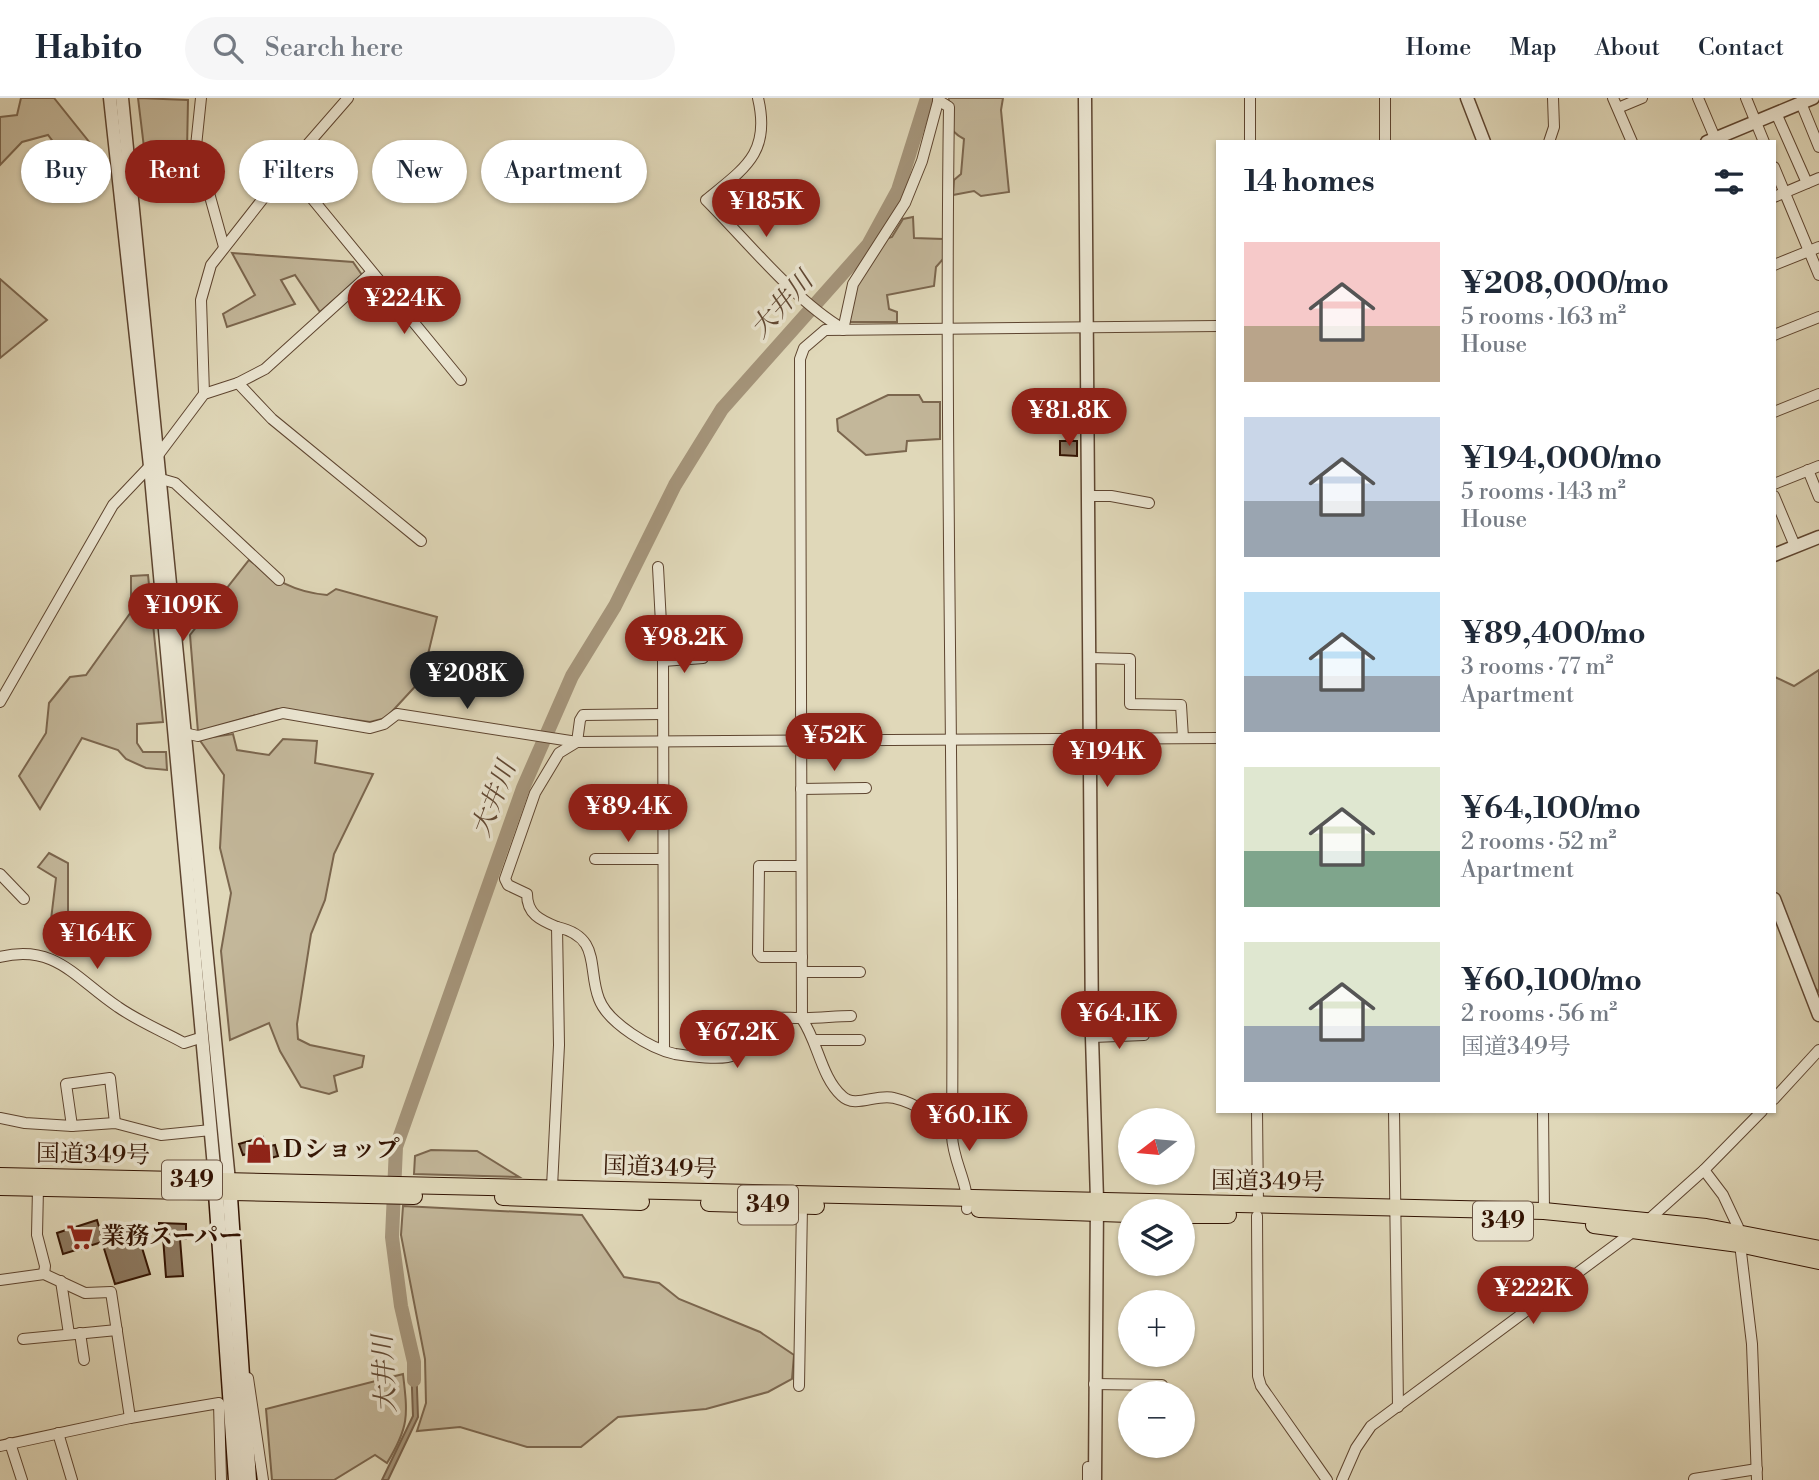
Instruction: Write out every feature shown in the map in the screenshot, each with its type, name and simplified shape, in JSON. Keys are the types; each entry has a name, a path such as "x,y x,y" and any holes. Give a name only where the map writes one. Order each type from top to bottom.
{"highway":[{"name":"国道349号","path":"0,1176 223,1187"},
{"name":"国道349号","path":"0,1187 383,1190 802,1205 967,1203"},
{"name":"国道349号","path":"406,1191 552,1187 1258,1211 1544,1211 1650,1219 1739,1238 1819,1261"},
{"name":"国道349号","path":"1097,1207 1118,1211"},
{"name":"国道349号","path":"1195,1214 1258,1211"},
{"name":"国道349号","path":"1396,1213 1739,1238 1819,1249"}],"main road":[{"path":"223,1187 240,1347 249,1480"},
{"path":"223,1187 236,1480"}],"street":[{"path":"110,98 180,732 223,1187"},
{"path":"122,98 159,454 211,1129 223,1187"},
{"path":"201,98 196,146 224,247"},
{"path":"311,140 348,98"},
{"path":"758,98 763,120 762,139 738,174 706,200 823,318 843,330"},
{"path":"1085,98 1092,1037 1097,1207 1093,1475"},
{"path":"1250,98 1250,140"},
{"path":"1385,98 1385,140"},
{"path":"1467,98 1483,140"},
{"path":"1550,140 1555,127 1553,98"},
{"path":"1631,140 1616,103 1642,98"},
{"path":"1698,98 1711,140 1807,100 1819,146"},
{"path":"1746,98 1763,140"},
{"path":"843,330 853,284 905,203 922,161 939,99 949,107 947,329 952,1136 953,1153 968,1191 967,1203"},
{"path":"1776,113 1807,183"},
{"path":"1776,172 1814,249 1819,275"},
{"path":"1776,196 1819,178"},
{"path":"204,394 201,300 211,265 259,203"},
{"path":"315,203 461,380"},
{"path":"1776,264 1814,249"},
{"path":"0,702 95,532 113,505 150,466 204,394 238,383 265,369 371,273"},
{"path":"1776,334 1819,317"},
{"path":"952,1136 920,1106 892,1097 853,1102 842,1097 830,1080 802,1019 800,359 804,348 825,330 1216,327"},
{"path":"238,383 272,419 421,541"},
{"path":"1776,411 1819,394"},
{"path":"1776,484 1819,466"},
{"path":"1808,470 1819,497"},
{"path":"161,479 175,483 279,580"},
{"path":"1089,496 1111,496 1149,503"},
{"path":"1776,501 1795,546"},
{"path":"1776,554 1819,537"},
{"path":"658,567 663,661 664,1050"},
{"path":"663,661 703,658"},
{"path":"1090,658 1130,659 1130,704 1181,705 1184,709 1183,738"},
{"path":"180,732 198,736 283,713 370,728 384,724 397,714 578,742 1216,738"},
{"path":"578,742 583,715 662,713"},
{"path":"578,742 559,753 535,793 505,879 508,885 527,894 527,904 532,914 557,928 567,929 588,947 598,999 611,1019 621,1027 674,1054 718,1058 734,1055 763,1022 779,1017 802,1019 851,1016"},
{"path":"801,789 866,788"},
{"path":"595,859 662,859"},
{"path":"801,866 759,866 757,925 758,953 761,957 802,957"},
{"path":"0,874 24,899"},
{"path":"1776,904 1819,1015"},
{"path":"552,1187 559,1045 557,928"},
{"path":"0,957 20,952 40,954 68,967 118,1007 184,1043 203,1037"},
{"path":"802,972 860,972"},
{"path":"1092,1037 1144,1035"},
{"path":"814,1041 860,1040"},
{"path":"1776,1097 1819,1050"},
{"path":"72,1126 66,1084 110,1078 115,1123"},
{"path":"1257,1113 1258,1376 1261,1386 1327,1480"},
{"path":"1394,1113 1398,1407"},
{"path":"1543,1113 1544,1211"},
{"path":"1342,1480 1356,1448 1371,1426 1650,1219 1704,1171 1760,1113"},
{"path":"0,1118 25,1123 72,1126 115,1123 162,1135 211,1129"},
{"path":"1695,1479 1757,1475 1752,1344 1738,1227 1723,1195 1704,1171"},
{"path":"38,1188 37,1235 45,1266 44,1274"},
{"path":"799,1386 802,1205"},
{"path":"0,1280 44,1274 85,1293 111,1292 130,1418"},
{"path":"61,1281 69,1334"},
{"path":"23,1339 117,1330"},
{"path":"80,1333 84,1360"},
{"path":"240,1347 247,1367 263,1480"},
{"path":"1094,1384 1118,1384"},
{"path":"221,1480 219,1403 222,1394 230,1387"},
{"path":"22,1480 5,1445 130,1418 219,1403"},
{"path":"58,1433 72,1480"}],"shaded area":[{"path":"21,98 54,98 88,140 52,140 48,135 21,140 0,165 0,117 17,115"},
{"path":"138,98 188,100 187,140 143,140"},
{"path":"949,98 1003,98 1001,110 1009,192 981,196 974,191 953,195 954,180 961,174 964,139 948,122"},
{"path":"913,217 914,238 943,239 944,258 936,267 934,286 887,295 889,309 897,312 897,322 847,322 856,286 885,239 892,237 903,219"},
{"path":"232,253 353,262 362,275 320,312 295,275 281,280 295,304 227,327 223,314 255,295"},
{"path":"0,279 47,320 0,358"},
{"path":"888,395 919,395 923,402 940,402 940,439 907,441 906,451 866,455 838,431 837,419"},
{"path":"249,560 294,588 327,595 336,589 437,617 422,679 386,718 370,722 277,709 198,732 190,635"},
{"path":"148,575 163,722 137,724 137,743 143,752 166,752 167,770 146,768 126,759 118,750 82,738 40,809 19,776 46,733 49,703 70,677 86,675 131,612 131,576"},
{"path":"1819,670 1819,992 1808,981 1776,895 1776,677 1794,686"},
{"path":"233,734 237,750 269,755 283,739 317,741 315,763 373,774 334,854 325,900 311,934 297,1024 298,1039 310,1045 364,1056 362,1067 334,1076 337,1091 329,1094 301,1087 280,1051 269,1023 230,1040 221,951 231,893 220,848 224,775 199,739"},
{"path":"49,853 68,863 68,911 76,917 57,952 50,928 56,878 38,867"},
{"path":"431,1150 477,1151 519,1177 414,1174 415,1156"},
{"path":"403,1206 582,1215 624,1277 659,1283 679,1299 760,1332 794,1355 792,1379 768,1392 706,1409 618,1417 581,1447 527,1447 460,1427 417,1431 426,1403 425,1359 401,1235"},
{"path":"416,1361 418,1417 388,1480 382,1480 413,1416 411,1362"},
{"path":"403,1374 405,1421 387,1463 375,1455 334,1480 272,1480 266,1409"}],"building":[{"path":"1060,441 1077,441 1077,456 1060,455"},
{"name":"Ｄショップ","path":"263,1137 266,1147 275,1145 278,1156 257,1162 255,1152 243,1155 239,1144"},
{"path":"97,1220 102,1237 136,1228 150,1274 115,1284 102,1242 63,1254 57,1233"},
{"path":"159,1223 186,1224 186,1239 180,1239 183,1276 166,1277 163,1237 159,1237"}],"waterway":[{"name":"大井川","path":"414,1380 414,1362 401,1306 392,1237 396,1147 523,788 572,676 615,606 675,485 722,409 868,245 898,190 927,98"}],"place":[{"name":"Ｄショップ","path":"259,1150"},
{"name":"業務スーパー","path":"80,1237"}]}
